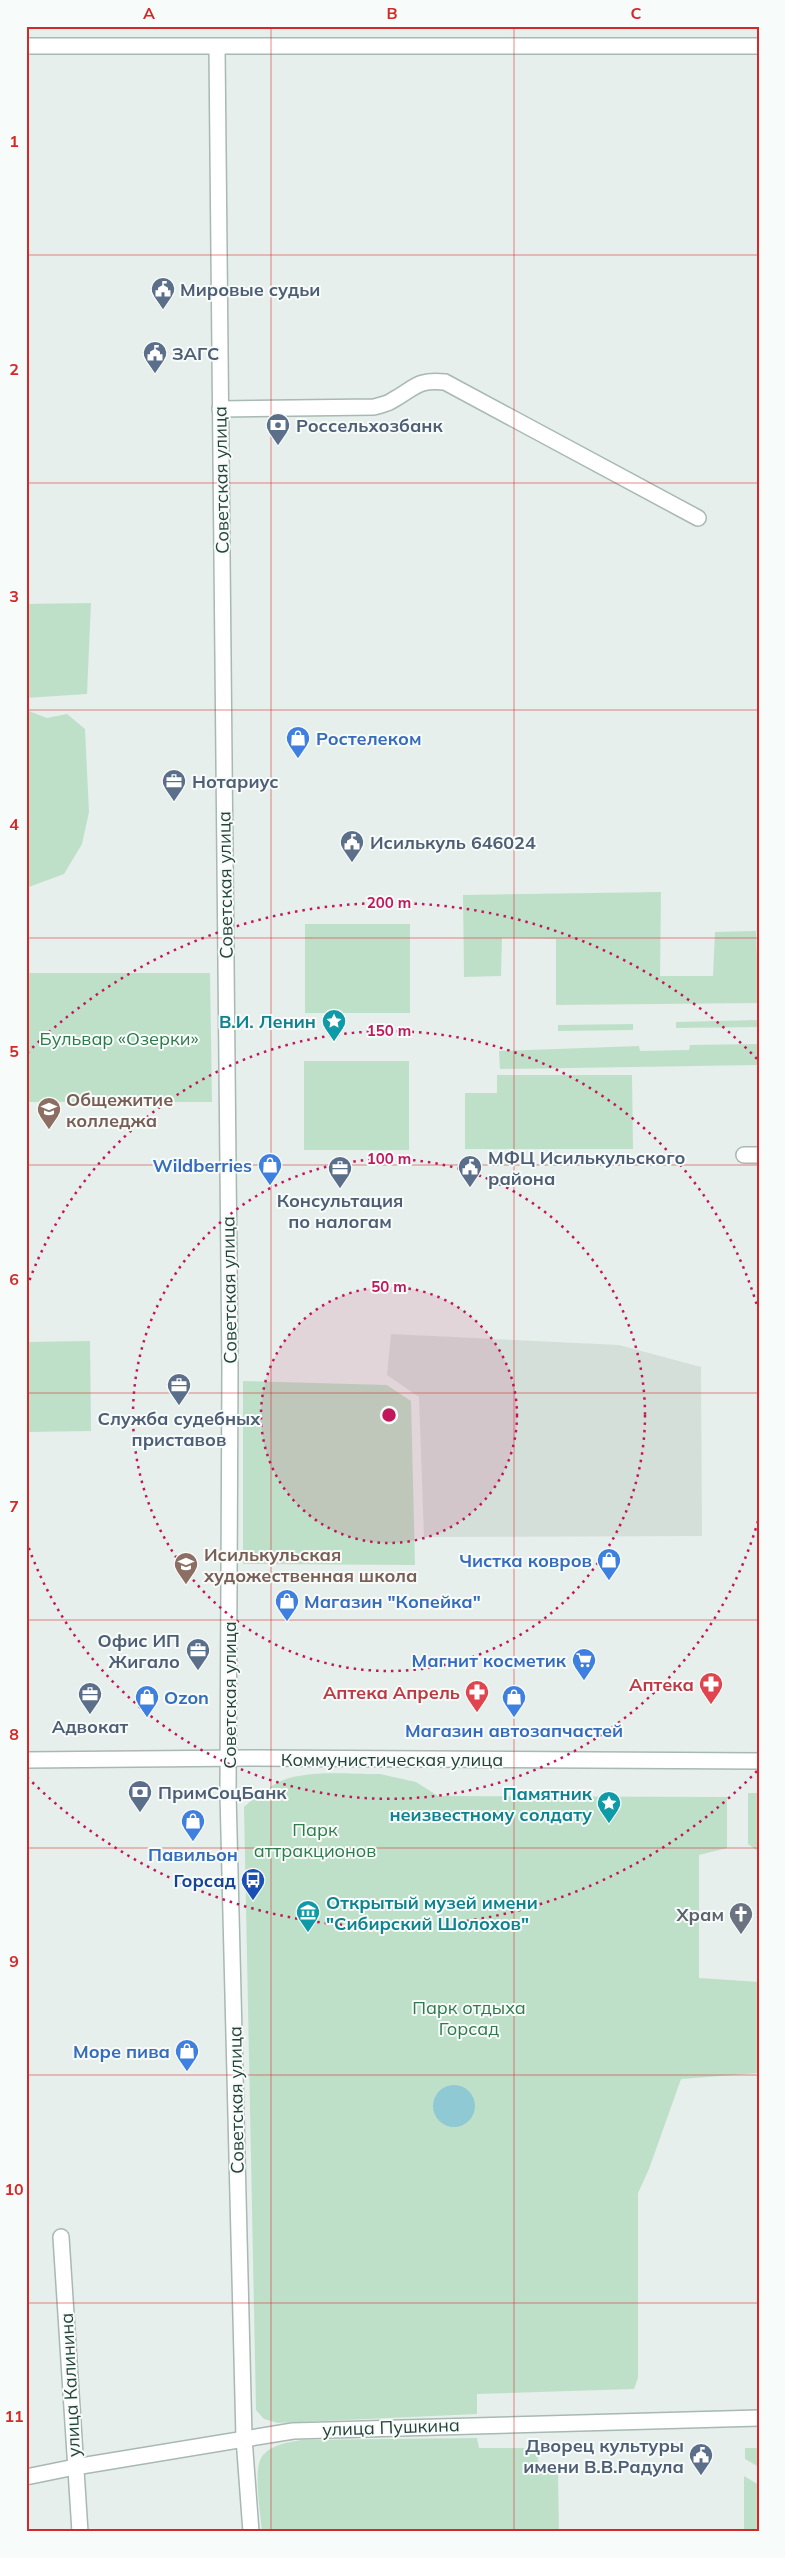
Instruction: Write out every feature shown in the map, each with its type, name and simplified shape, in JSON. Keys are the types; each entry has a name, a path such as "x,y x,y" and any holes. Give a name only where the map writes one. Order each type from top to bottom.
{"street":[{"path":"26,46 217,48 759,46"},
{"name":"Советская улица","path":"217,48 230,1370 229,1759 244,2438 251,2532"},
{"path":"220,408 374,407 392,401 412,386 428,380 445,382 698,518"},
{"name":"Коммунистическая улица","path":"26,1760 759,1761"},
{"name":"улица Калинина","path":"61,2237 74,2466 80,2532"},
{"name":"улица Пушкина","path":"26,2477 74,2466 293,2431 416,2426 759,2418"}],"shaded area":[{"path":"391,1334 619,1345 701,1367 702,1536 424,1537 419,1397 387,1375"}],"green space":[{"path":"91,603 87,694 26,698 26,604"},
{"path":"26,710 47,718 67,714 85,729 89,812 82,844 64,874 26,888"},
{"path":"661,892 660,976 713,976 715,932 756,931 759,1003 556,1005 556,939 502,938 501,976 464,977 463,895"},
{"path":"305,924 410,924 410,1013 305,1013"},
{"name":"Бульвар «Озерки»","path":"26,973 210,973 212,1102 26,1102"},
{"path":"759,1020 759,1027 676,1028 676,1022"},
{"path":"633,1024 633,1030 558,1031 558,1025"},
{"path":"759,1044 759,1065 500,1069 499,1051 639,1046 640,1051 689,1050 690,1045"},
{"path":"304,1061 409,1061 409,1150 304,1150"},
{"path":"497,1075 632,1075 633,1149 465,1149 465,1093 497,1093"},
{"path":"90,1341 91,1431 26,1432 26,1342"},
{"path":"243,1381 387,1385 411,1401 415,1565 243,1564"},
{"name":"Парк отдыха Горсад","path":"333,1773 380,1774 416,1782 438,1796 727,1797 727,1848 699,1855 699,1978 759,1982 759,2073 681,2079 649,2169 638,2193 638,2378 634,2389 477,2394 477,2414 278,2423 264,2419 256,2410 244,1807 254,1798 261,1798 270,1788 282,1780 298,1776"},
{"path":"748,1793 759,1793 759,1852 748,1844"},
{"path":"477,2438 479,2448 536,2448 539,2464 553,2464 558,2474 559,2532 262,2532 258,2470 263,2455 276,2446 302,2440"},
{"path":"745,2448 759,2448 759,2467 745,2459"},
{"path":"744,2476 759,2485 759,2532 744,2532"}],"water":[{"path":"454,2085 469,2091 475,2106 469,2121 454,2127 439,2121 433,2106 439,2091"}],"place":[{"name":"Мировые судьи","path":"163,310"},
{"name":"ЗАГС","path":"155,374"},
{"name":"Россельхозбанк","path":"278,446"},
{"name":"Ростелеком","path":"298,759"},
{"name":"Нотариус","path":"174,802"},
{"name":"Исилькуль 646024","path":"352,863"},
{"name":"В.И. Ленин","path":"334,1042"},
{"name":"Общежитие колледжа","path":"49,1130"},
{"name":"Wildberries","path":"270,1186"},
{"name":"МФЦ Исилькульского района","path":"470,1188"},
{"name":"Консультация по налогам","path":"340,1189"},
{"name":"Служба судебных приставов","path":"179,1406"},
{"name":"Чистка ковров","path":"609,1581"},
{"name":"Исилькульская художественная школа","path":"186,1585"},
{"name":"Магазин \"Копейка\"","path":"287,1622"},
{"name":"Офис ИП Жигало","path":"198,1671"},
{"name":"Магнит косметик","path":"584,1681"},
{"name":"Аптека","path":"711,1705"},
{"name":"Аптека Апрель","path":"477,1713"},
{"name":"Адвокат","path":"90,1715"},
{"name":"Ozon","path":"147,1718"},
{"name":"Магазин автозапчастей","path":"514,1718"},
{"name":"ПримСоцБанк","path":"140,1813"},
{"name":"Памятник неизвестному солдату","path":"609,1824"},
{"name":"Павильон","path":"193,1842"},
{"name":"Горсад","path":"253,1901"},
{"name":"Открытый музей имени \"Сибирский Шолохов\"","path":"308,1933"},
{"name":"Храм","path":"741,1935"},
{"name":"Море пива","path":"187,2072"},
{"name":"Дворец культуры имени В.В.Радула","path":"701,2476"}],"park label":[{"name":"Парк аттракционов","path":"315,1839"}]}
